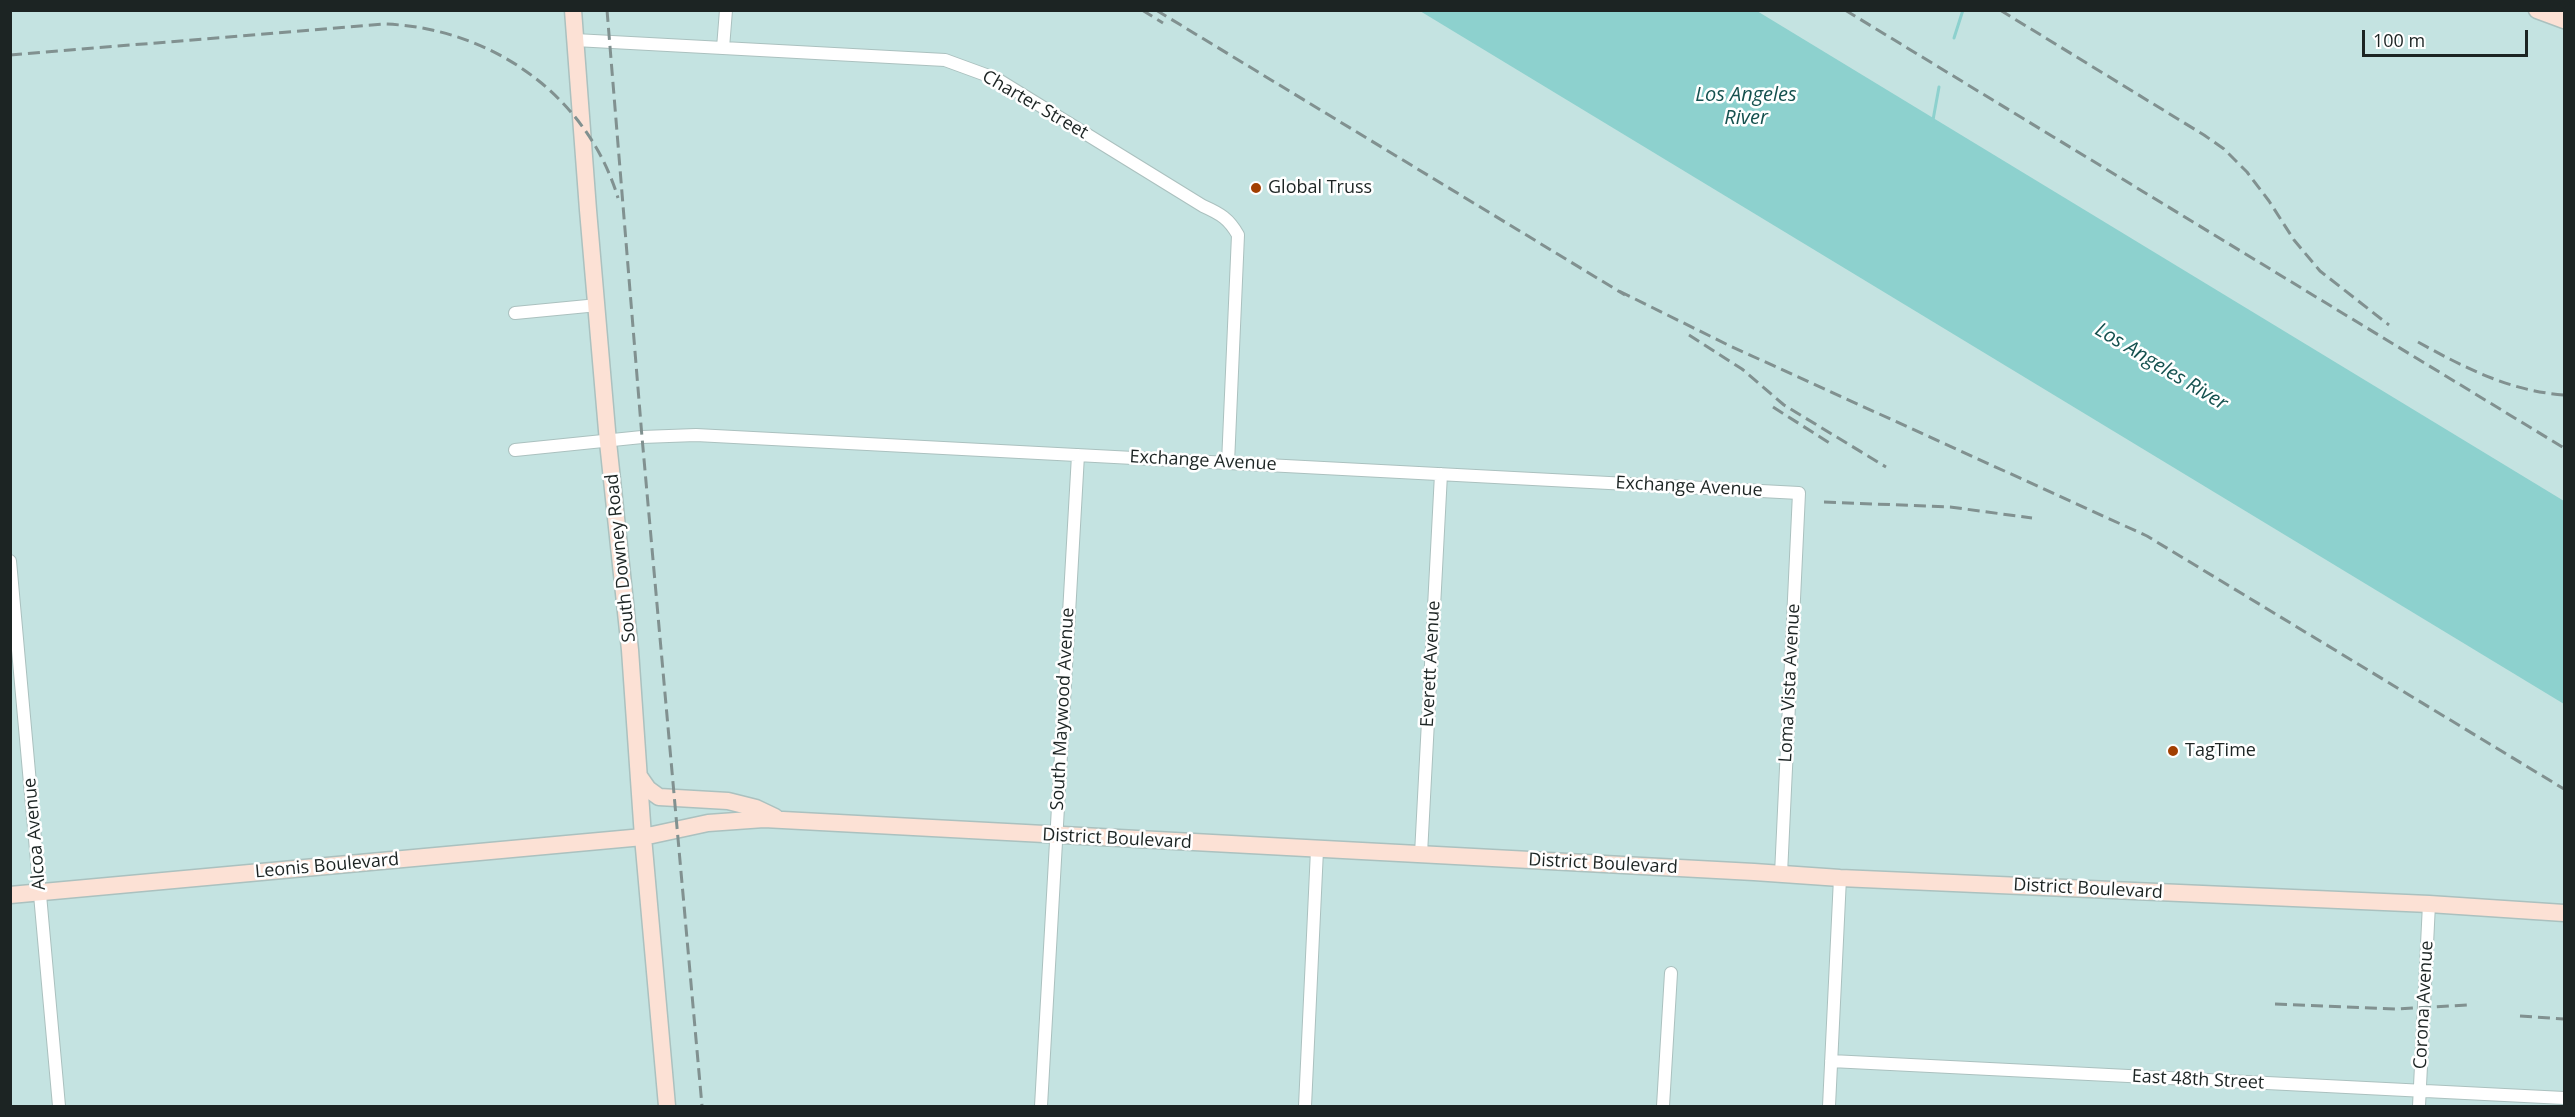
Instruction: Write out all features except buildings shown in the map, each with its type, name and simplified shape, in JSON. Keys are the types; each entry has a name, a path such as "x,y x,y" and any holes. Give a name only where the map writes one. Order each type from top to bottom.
{"main road":[{"name":"South Downey Road","path":"573,10 608,442 629,643 643,837 668,1107"},
{"path":"2537,10 2565,20"},
{"path":"639,776 648,789 659,797 728,801 756,808 781,820"},
{"name":"District Boulevard","path":"643,837 678,828 724,821 781,820 1840,878 2430,904 2565,913"},
{"name":"Leonis Boulevard","path":"10,895 643,837"}],"street":[{"path":"723,48 726,10"},
{"name":"Charter Street","path":"575,40 945,60 997,79 1203,206 1228,219 1238,236 1228,463"},
{"path":"515,313 598,305"},
{"name":"Exchange Avenue","path":"515,450 696,435 1799,493"},
{"name":"South Maywood Avenue","path":"1041,1107 1078,455"},
{"name":"Everett Avenue","path":"1421,854 1441,474"},
{"name":"Loma Vista Avenue","path":"1781,874 1799,493"},
{"name":"Alcoa Avenue","path":"10,561 58,1107"},
{"path":"1305,1107 1317,850"},
{"path":"1829,1107 1840,878"},
{"name":"Corona Avenue","path":"2419,1107 2430,904"},
{"path":"1663,1107 1671,973"},
{"name":"East 48th Street","path":"1831,1061 2565,1098"}],"shaded area":[{"path":"11,11 2564,11 2564,1106 11,1106"}],"water":[{"name":"Los Angeles River","path":"1420,11 1757,11 2564,501 2564,704"}],"waterway":[{"path":"1954,38 1963,10"},
{"path":"1933,120 1939,87"}],"railway":[{"path":"607,10 642,437 702,1106"},
{"path":"1142,10 1163,23"},
{"path":"1156,10 1625,295"},
{"path":"1845,10 2564,448"},
{"path":"2000,10 2224,149 2247,172 2294,240 2320,271 2389,325"},
{"path":"10,55 385,24 424,28 462,38 497,54 530,74 559,99 583,128 603,161 618,198"},
{"path":"1619,291 1728,345 2147,536 2564,789"},
{"path":"1689,335 1742,369 1784,405 1886,467"},
{"path":"2418,342 2488,377 2525,389 2564,395"},
{"path":"1773,407 1831,444"},
{"path":"1824,502 1950,507 2032,518"},
{"path":"2275,1004 2397,1009 2467,1005"},
{"path":"2520,1016 2564,1019"}],"place":[{"name":"Global Truss","path":"1256,188"},
{"name":"TagTime","path":"2173,751"}]}
